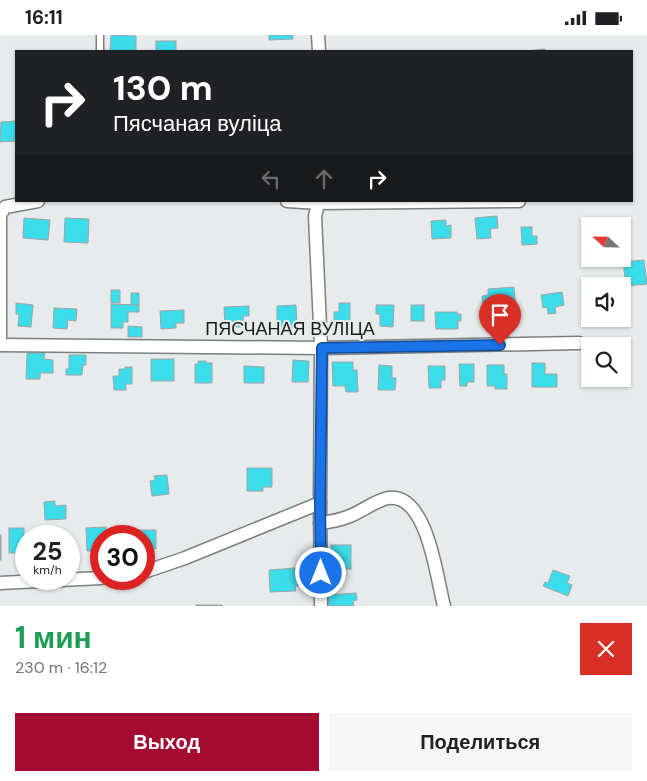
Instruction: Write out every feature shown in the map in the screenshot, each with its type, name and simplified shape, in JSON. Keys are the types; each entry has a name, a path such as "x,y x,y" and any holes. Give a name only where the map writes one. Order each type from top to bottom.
{"street":[{"path":"318,35 319,50"},
{"path":"0,345 0,215 5,207 32,202"},
{"path":"319,202 315,216 322,348 321,606"},
{"name":"ПЯСЧАНАЯ ВУЛІЦА","path":"0,345 322,348 579,343"},
{"path":"320,523 350,516 377,502 390,498 405,502 420,518 432,549 444,606"},
{"path":"155,568 185,558 320,503"},
{"path":"0,583 90,579"}],"lane":[{"path":"100,35 100,50"}],"building":[{"path":"111,35 136,36 136,50 110,50"},
{"path":"269,35 293,35 293,39 269,40"},
{"path":"156,41 176,41 176,50 156,50"},
{"path":"15,121 15,141 0,142 1,122"},
{"path":"497,216 498,228 490,229 491,238 477,239 475,218"},
{"path":"24,218 50,220 48,240 23,238"},
{"path":"65,218 89,219 88,243 64,242"},
{"path":"446,220 446,226 451,225 451,238 432,239 431,221"},
{"path":"521,227 532,227 532,236 537,236 537,244 522,245"},
{"path":"644,260 647,284 631,286 631,277 625,277 624,267 631,267 631,261"},
{"path":"514,287 516,311 489,313 488,305 483,306 482,296 488,295 488,289"},
{"path":"111,290 120,290 120,303 111,303"},
{"path":"562,292 564,305 555,307 556,313 548,314 547,307 543,308 541,295"},
{"path":"131,293 139,293 139,305 131,304"},
{"path":"16,303 33,305 31,327 18,326 19,314 16,314"},
{"path":"339,303 350,303 350,327 339,327 340,321 334,321 334,312 339,312"},
{"path":"111,304 139,305 139,312 128,312 128,322 123,322 123,328 111,328"},
{"path":"296,305 297,328 277,328 277,306"},
{"path":"376,305 394,305 393,327 380,326 380,314 376,314"},
{"path":"411,305 424,305 424,321 411,321"},
{"path":"249,306 249,316 243,316 244,327 225,327 224,307"},
{"path":"54,308 77,309 76,321 68,320 67,329 53,328"},
{"path":"184,310 184,323 176,323 176,328 161,329 160,311"},
{"path":"435,312 457,312 457,314 461,314 461,321 458,321 458,329 436,329"},
{"path":"128,326 142,327 142,337 128,337"},
{"path":"27,353 45,353 44,359 53,360 53,373 40,373 40,379 26,379"},
{"path":"69,355 86,355 86,365 83,365 82,375 66,375 66,369 69,369"},
{"path":"151,359 174,359 174,381 151,381"},
{"path":"293,360 309,361 308,382 292,382"},
{"path":"198,361 212,363 212,383 195,383 195,364 198,364"},
{"path":"332,362 353,362 353,370 357,370 358,392 346,392 345,386 333,386"},
{"path":"532,363 545,363 545,374 557,374 557,387 532,387"},
{"path":"459,364 474,364 474,382 467,382 467,386 460,386"},
{"path":"379,365 392,366 392,378 396,378 395,390 378,390"},
{"path":"487,365 504,365 504,374 507,374 507,389 495,389 495,386 487,386"},
{"path":"244,366 264,367 264,383 244,383"},
{"path":"428,366 445,366 445,380 441,380 441,388 429,388"},
{"path":"125,367 132,367 132,384 126,384 126,390 114,390 113,376 119,376 119,369 125,369"},
{"path":"247,468 272,468 272,487 263,487 263,491 247,491"},
{"path":"167,475 169,494 152,496 150,481 155,480 154,476"},
{"path":"55,501 55,506 66,505 66,519 45,520 44,502"},
{"path":"9,528 15,528 15,553 9,553"},
{"path":"86,528 90,528 90,551 87,551"},
{"path":"155,530 156,530 155,549"},
{"path":"1,535 1,560 0,560"},
{"path":"331,545 351,545 351,569 331,569"},
{"path":"295,568 295,577 298,576 299,586 295,586 296,591 270,592 269,570"},
{"path":"553,570 570,576 567,583 572,585 568,596 543,586 545,582 548,583"},
{"path":"356,593 357,600 353,601 354,606 329,606 328,595"},
{"path":"222,605 222,606 196,606"}],"route":[{"path":"321,573 322,348 500,345"}]}
